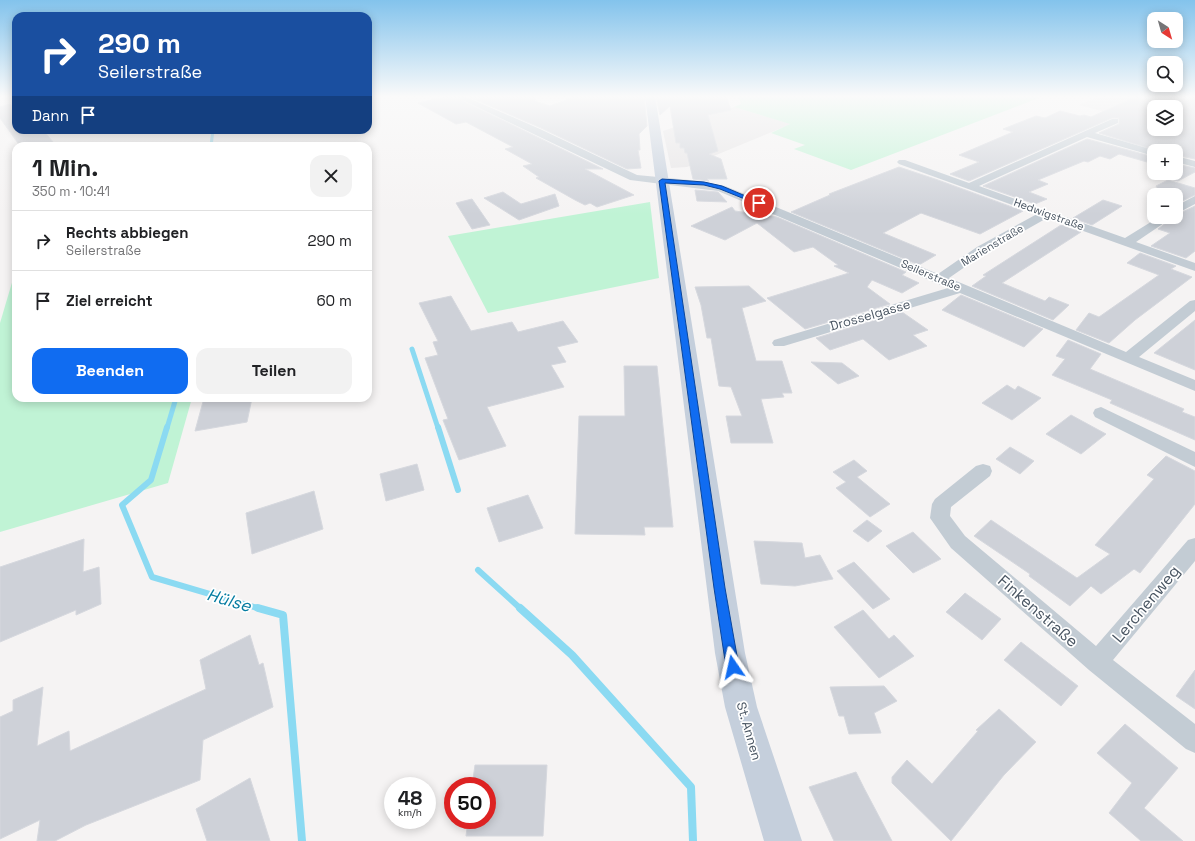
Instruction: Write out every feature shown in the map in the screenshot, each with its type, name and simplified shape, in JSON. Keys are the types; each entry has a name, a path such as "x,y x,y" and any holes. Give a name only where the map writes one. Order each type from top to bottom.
{"main road":[{"name":"St. Annen","path":"656,135 730,653 741,707 783,841"}],"street":[{"name":"Seilerstraße","path":"546,135 634,178 704,184 722,188 1195,386"},
{"path":"970,186 1084,135"},
{"path":"1091,135 1147,151"},
{"path":"1183,161 1195,164"},
{"name":"Hedwigstraße","path":"902,162 1195,267"},
{"path":"1183,207 1195,199"},
{"name":"Marienstraße","path":"939,278 981,250 1047,213"},
{"path":"1127,242 1156,224"},
{"name":"Drosselgasse","path":"779,343 961,288"},
{"path":"1128,358 1195,304"},
{"path":"1100,413 1195,460"},
{"name":"Finkenstraße","path":"983,471 942,504 940,518 958,542 1097,662 1195,740"},
{"name":"Lerchenweg","path":"1097,662 1195,546"}],"shaded area":[{"path":"664,135 764,135 687,167 671,168"}],"green space":[{"path":"777,135 942,135 851,170 794,149 805,145"},
{"path":"650,202 659,278 488,313 448,236"},
{"path":"12,282 12,402 191,402 168,483 0,532 0,323"}],"building":[{"path":"12,135 47,135 53,142 17,142"},
{"path":"491,135 534,135 603,169 585,169 634,195 597,207 590,203 585,205 536,178 539,177 523,166 532,164 505,149 513,147"},
{"path":"556,135 639,135 640,150 638,150 641,168 627,169"},
{"path":"675,135 714,135 718,151 709,154 721,159 727,179 707,179 709,181 693,179 687,153 685,153 684,148 680,148 680,143 676,143"},
{"path":"1005,135 1073,135 969,181 950,174 979,162 959,155"},
{"path":"1106,135 1195,135 1195,159 1183,156 1183,144 1147,144 1147,148"},
{"path":"1087,139 1147,155 1147,162 1119,154 1110,159 1100,156 1088,162 1084,161 1038,180 1048,184 1029,192 1047,199 1035,204 983,186"},
{"path":"1183,165 1195,168 1195,172 1183,178"},
{"path":"899,167 1023,211 980,234 921,213 883,233 936,255 919,265 791,212 830,195 829,194"},
{"path":"1168,180 1195,188 1195,195 1183,201 1183,188 1157,188 1156,186"},
{"path":"695,190 718,192 727,202 697,201"},
{"path":"503,192 521,204 555,194 559,206 519,220 484,198"},
{"path":"472,199 490,225 472,229 456,203"},
{"path":"1103,200 1122,206 1092,225 1073,218"},
{"path":"1195,206 1195,251 1186,258 1151,246 1170,233 1158,229 1164,224 1183,224 1183,212"},
{"path":"732,207 735,211 777,217 906,272 902,275 919,283 902,293 872,280 867,287 890,304 805,329 767,298 849,273 834,266 838,265 813,247 794,252 757,223 725,240 691,226"},
{"path":"1061,225 1081,232 1002,283 1045,301 1049,297 1069,305 1053,320 972,286 986,276 983,275"},
{"path":"1140,253 1176,266 1171,269 1192,277 1135,320 1109,343 1076,330 1089,313 1099,317 1159,275 1127,263"},
{"path":"749,286 766,301 742,308 756,361 782,361 792,393 782,393 784,397 761,399 773,443 731,443 726,416 742,416 731,387 719,386 711,338 707,338 701,305 695,287"},
{"path":"961,295 1043,329 1024,347 942,310"},
{"path":"451,296 471,331 512,322 518,332 563,321 578,342 557,347 566,362 551,365 564,387 487,407 506,446 459,460 443,420 448,419 425,358 438,355 433,342 438,341 419,303"},
{"path":"902,312 928,330 913,335 927,346 889,360 863,339 830,350 816,338"},
{"path":"1195,320 1195,370 1154,353"},
{"path":"1068,340 1101,354 1090,369 1184,409 1182,412 1195,417 1195,440 1110,403 1112,400 1052,375 1065,359 1056,356"},
{"path":"811,362 842,363 859,376 838,384"},
{"path":"624,366 657,366 673,527 644,527 645,535 575,534 579,416 625,416"},
{"path":"1007,385 1015,390 1018,386 1041,398 1012,420 982,403"},
{"path":"203,402 251,402 247,422 195,431"},
{"path":"1071,415 1106,434 1081,454 1046,434"},
{"path":"1010,447 1034,461 1020,474 996,459"},
{"path":"1166,456 1195,471 1195,504 1140,573 1134,569 1101,594 1091,586 1070,606 1029,576 1030,574 974,536 991,520 1077,578 1110,554 1095,545 1154,479 1147,475"},
{"path":"854,460 867,471 857,477 890,504 870,517 836,488 846,482 833,472"},
{"path":"417,464 424,490 386,501 380,474"},
{"path":"314,491 323,529 252,554 246,513"},
{"path":"528,495 543,528 499,542 487,508"},
{"path":"867,520 882,531 868,542 853,531"},
{"path":"913,532 941,559 913,573 886,546"},
{"path":"84,539 83,572 99,567 101,604 76,615 76,610 0,642 0,567"},
{"path":"754,541 802,543 805,558 820,555 833,579 795,586 761,584"},
{"path":"854,562 890,599 873,609 837,571"},
{"path":"965,593 1001,619 982,640 946,612"},
{"path":"863,610 889,639 894,635 914,656 879,678 834,627"},
{"path":"250,635 259,665 263,663 273,707 203,740 200,780 86,825 55,841 37,841 40,820 0,839 0,717 13,711 13,700 43,687 37,746 69,731 70,751 206,689 200,660"},
{"path":"1021,642 1078,686 1061,706 1004,660"},
{"path":"1195,670 1195,709 1176,696"},
{"path":"884,686 897,701 874,713 881,733 849,734 844,716 839,716 830,687"},
{"path":"999,709 1036,742 1004,775 951,841 892,783 892,777 907,760 932,784 978,731 976,730"},
{"path":"1125,724 1178,768 1144,808 1183,841 1141,841 1109,813 1132,783 1097,753"},
{"path":"475,765 547,765 543,836 466,836 467,829 496,829 496,777 473,777"},
{"path":"856,772 892,841 834,841 809,787"},
{"path":"250,778 270,841 207,841 196,809"}],"waterway":[{"name":"Hülse","path":"212,135 212,142"},
{"path":"412,349 438,428"},
{"name":"Hülse","path":"167,428 175,402"},
{"name":"Hülse","path":"167,427 151,480 122,505 152,577 261,609"},
{"path":"438,427 458,490"},
{"path":"478,570 521,609"},
{"name":"Hülse","path":"258,608 283,615 302,841"},
{"path":"520,608 572,655 691,787 693,841"}],"route":[{"path":"733,667 719,588 662,181 704,184 722,188 759,203"}]}
